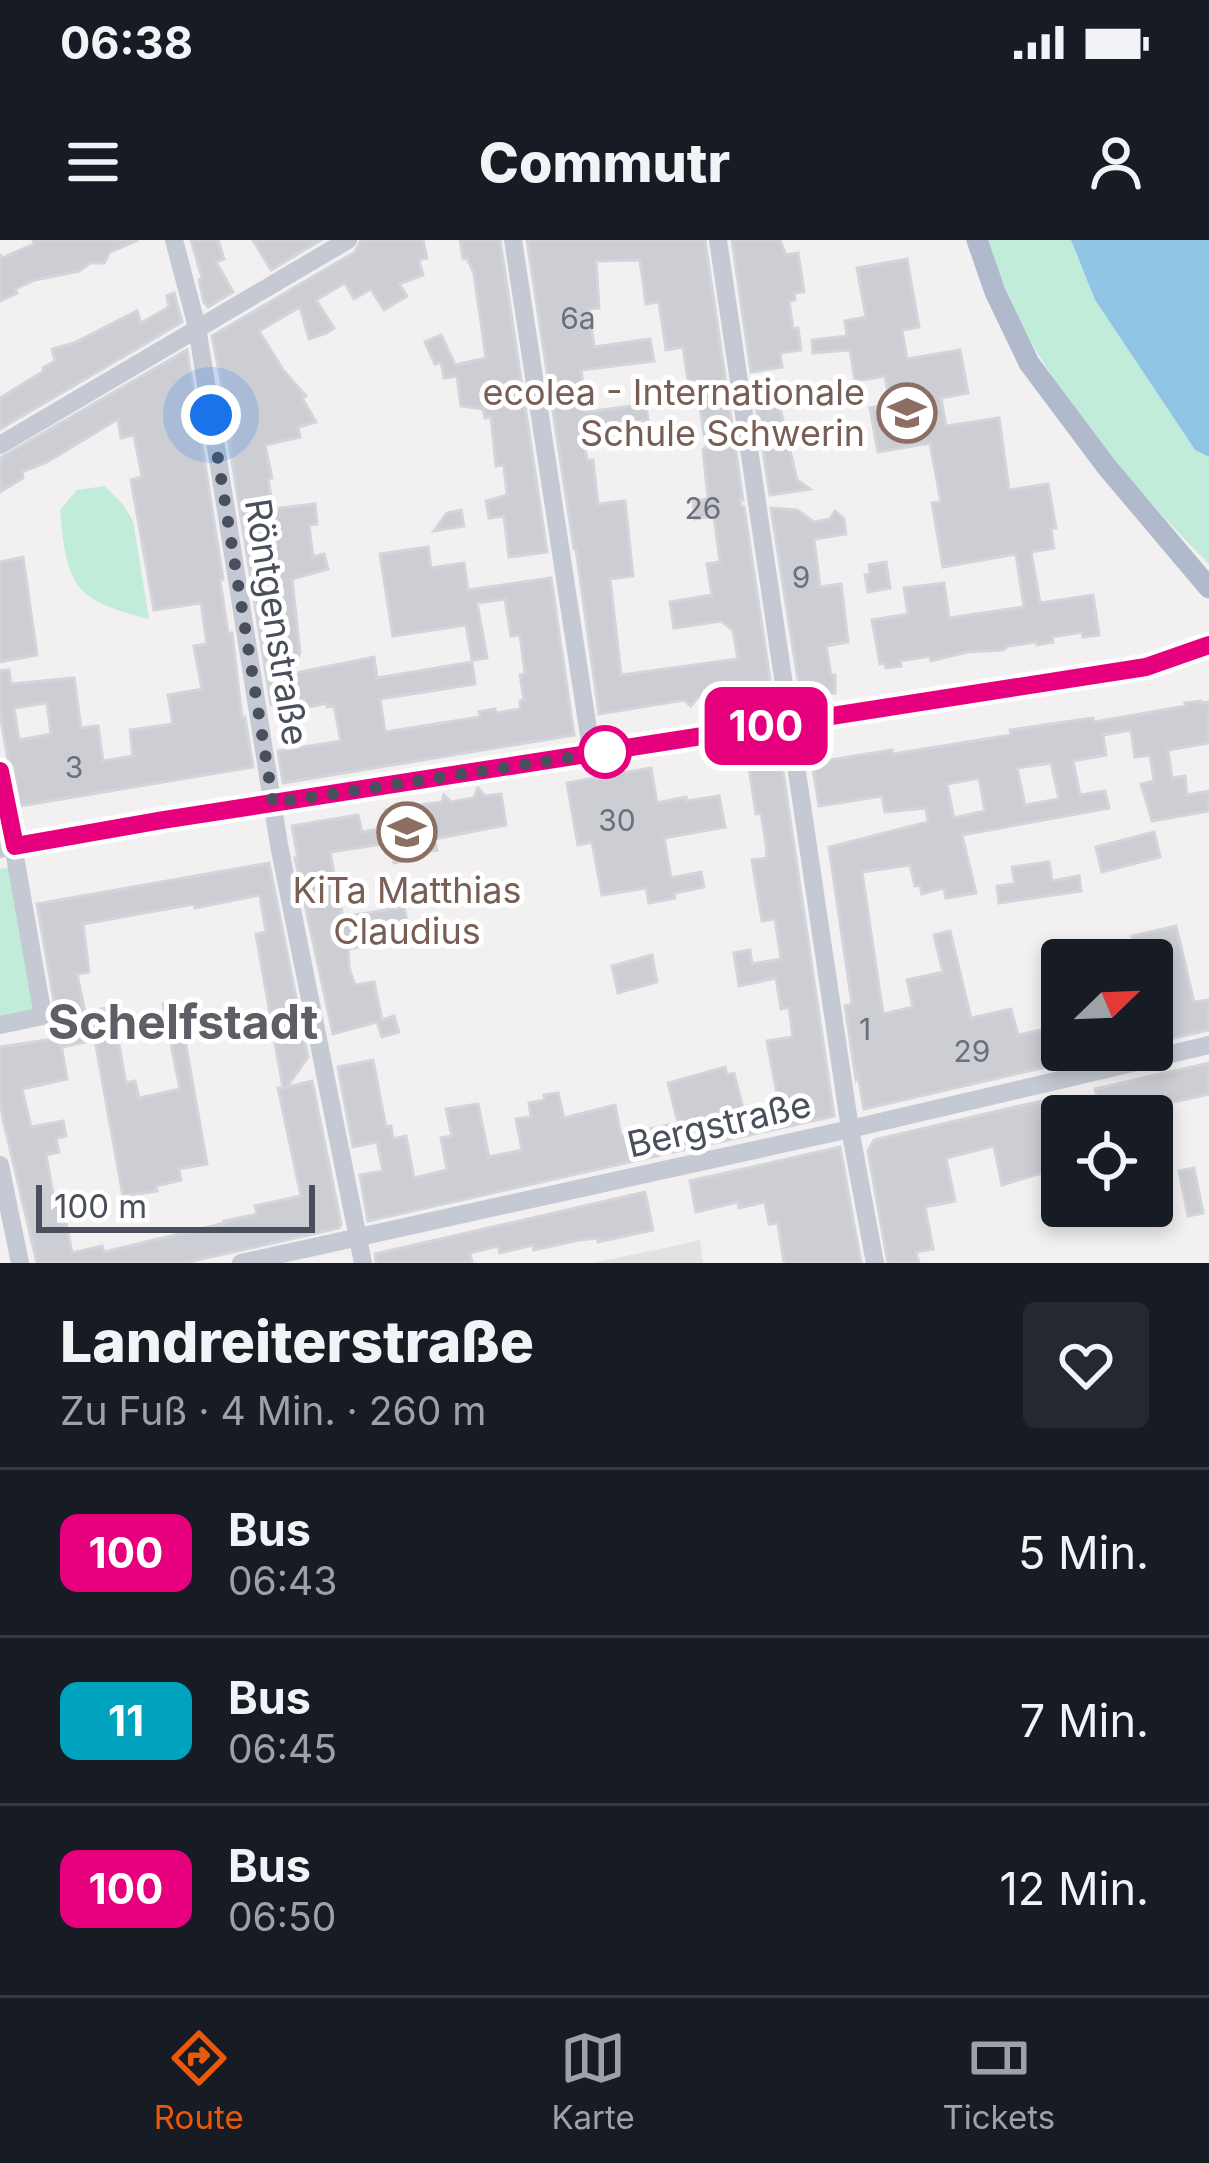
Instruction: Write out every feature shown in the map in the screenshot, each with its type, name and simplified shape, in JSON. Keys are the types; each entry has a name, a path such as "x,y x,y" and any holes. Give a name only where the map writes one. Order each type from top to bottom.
{"main road":[{"path":"976,240 1029,363 1106,466 1209,588"}],"street":[{"name":"Röntgenstraße","path":"175,240 196,327 273,803 363,1263"},
{"path":"0,445 348,240"},
{"path":"513,240 592,755"},
{"path":"718,240 850,1129 875,1263"},
{"path":"8,848 1146,667 1209,645"},
{"path":"0,771 8,848 43,1016 0,1024"},
{"name":"Bergstraße","path":"241,1263 1209,1045"},
{"path":"0,1165 20,1263"}],"shaded area":[{"path":"700,1240 703,1263 592,1263 674,1246"}],"green space":[{"path":"985,240 1071,240 1095,300 1195,450 1209,457 1209,564 1125,473 1072,405 1027,335"},
{"path":"105,486 133,521 149,619 89,596 71,572 60,510 77,490"},
{"path":"18,866 43,1016 0,1025 0,869"}],"water":[{"path":"1071,240 1209,240 1209,457 1195,450 1095,300"}],"building":[{"path":"33,240 138,240 110,252 104,263 35,280 0,301 0,254 2,258 34,244"},
{"path":"191,240 218,240 224,259 216,262 233,292 208,307 204,302"},
{"path":"253,240 321,240 271,270"},
{"path":"361,240 423,240 427,258 419,260 423,275 399,284 407,296 384,310 371,289 354,299 345,283 316,300 334,328 327,333 309,339 300,307 259,331 306,396 302,398 316,422 298,427 300,437 265,445 273,509 315,504 317,524 309,525 313,557 324,554 328,569 292,579 300,653 291,674 374,657 377,678 472,662 475,684 380,699 385,732 480,717 479,712 495,709 496,713 521,709 520,675 525,674 520,635 511,636 505,599 477,603 487,658 472,660 466,625 393,636 380,554 428,547 431,568 464,563 468,590 551,578 574,735 283,783 278,751 341,741 334,706 305,708 304,699 271,705 212,336 355,252"},
{"path":"460,240 500,240 547,552 509,557 504,516 489,518 486,501 507,495 504,465 496,466 491,417 485,418 483,409 461,406 457,376 444,378 441,362 435,364 425,342 441,335 455,365 486,358 474,274 467,258 463,259"},
{"path":"527,240 705,240 771,686 697,698 691,706 684,700 599,714","holes":["640,260 646,304 659,302 666,350 683,347 688,381 696,379 708,499 693,501 695,519 714,516 720,562 707,564 712,595 670,602 674,628 721,621 733,630 738,659 621,675 610,579 633,576 625,501 598,504 593,460 587,460 582,430 648,420 646,404 587,412 581,370 654,361 650,339 594,347 589,309 599,308 596,261"]},
{"path":"732,240 780,240 786,255 798,253 804,292 794,293 795,300 789,301 801,350 780,353 782,367 751,372"},
{"name":"ecolea - Internationale Schule Schwerin","path":"907,259 919,327 902,330 907,359 960,350 968,393 941,398 946,426 999,418 1009,490 1048,484 1056,528 1051,529 1054,548 1031,552 1040,603 1093,595 1099,635 1083,637 1082,632 1037,645 931,661 930,656 886,668 885,663 880,664 872,620 908,614 904,588 944,583 949,618 1024,607 1016,554 943,567 932,503 941,502 930,443 878,452 870,408 890,404 885,376 855,381 850,350 813,353 812,340 847,336 845,321 866,317 857,268"},
{"path":"174,293 182,322 0,429 0,398 55,361 52,349 137,311 141,323 169,307 167,296"},
{"path":"187,350 228,633 232,633 253,767 20,806 0,714 0,671 9,670 11,684 74,678 81,728 98,726 103,761 133,756 130,730 173,724 168,695 202,689 194,646 207,644 201,603 154,610 131,480 142,477 134,435 121,438 118,419 22,472 23,478 0,492 0,458","holes":["47,703 51,734 19,740 14,708"]},
{"path":"779,403 797,480 810,489 770,495 756,406"},
{"path":"771,508 797,510 814,522 830,519 835,511 844,519 846,534 814,539 820,587 841,584 848,642 826,646 835,693 801,699"},
{"path":"461,510 464,526 434,531 447,513"},
{"path":"23,557 37,655 0,662 0,562"},
{"path":"886,562 890,588 868,592 865,575 870,574 869,565"},
{"path":"1209,702 1209,743 1168,750 1172,778 1185,776 1187,795 1209,791 1209,811 1152,821 1141,784 1154,781 1150,755 1135,757 1131,730 1103,735 1106,755 1073,761 1080,795 1105,791 1109,808 962,835 976,893 946,898 944,888 922,894 910,865 862,872 883,1014 913,1007 907,980 943,972 934,935 950,931 971,1018 1011,1009 1018,1035 1041,1030 1041,1068 864,1109 845,1006 852,1004 829,847 928,822 926,808 885,812 882,796 819,806 812,763","holes":["1051,763 1059,799 1025,805 1017,768","979,778 985,811 954,818 947,784"]},
{"path":"778,738 834,1116 368,1221 360,1175 383,1171 377,1142 353,1147 338,1067 373,1060 386,1127 391,1126 393,1139 406,1136 414,1178 447,1170 441,1138 452,1136 446,1109 478,1104 489,1157 522,1150 516,1119 531,1117 529,1103 545,1100 544,1095 558,1093 564,1118 615,1105 621,1135 678,1123 668,1083 725,1067 727,1075 734,1073 744,1112 779,1104 767,1041 793,1037 789,1007 781,1009 776,978 739,986 734,953 750,950 752,964 781,959 775,919 762,921 752,860 767,858 766,844 747,754 770,749"},
{"path":"651,768 657,803 719,796 725,827 664,838 671,878 701,872 704,887 649,903 646,888 602,895 592,842 578,845 567,783"},
{"path":"478,788 485,796 501,794 506,825 434,839 437,850 394,863 390,843 330,852 343,917 404,907 407,922 355,931 358,947 348,949 355,985 374,982 382,1020 394,1016 399,1032 382,1037 377,1022 333,1034 292,826 358,815 362,832 389,827 386,810 442,802 444,795 451,802 474,798"},
{"path":"1154,832 1160,857 1102,872 1096,847"},
{"path":"1049,862 1052,881 1079,876 1081,891 999,903 997,886 1015,884 1012,867"},
{"path":"269,863 308,1057 287,1087 312,1081 339,1228 184,1263 37,1263 3,1119 0,1047 60,1038 67,1079 22,1089 31,1127 63,1121 66,1136 56,1138 59,1152 46,1155 72,1253 102,1246 104,1252 225,1223 257,1214 255,1206 301,1196 278,1088 283,1088 256,934 266,932 260,895 83,924 89,972 77,974 85,1012 112,1007 126,1083 135,1081 139,1098 180,1089 163,1004 178,1001 207,1164 179,1169 181,1180 156,1186 157,1191 123,1196 95,1040 62,1047 37,904"},
{"path":"1176,926 1194,1002 1209,1000 1209,1030 1173,1038 1173,939 1132,936"},
{"path":"652,955 657,982 618,993 612,966"},
{"path":"1209,1063 1209,1094 1173,1102 1173,1095 1096,1095 1095,1089"},
{"path":"1041,1101 1041,1173 1002,1185 994,1146 946,1158 955,1201 925,1207 933,1249 916,1252 919,1263 888,1263 868,1151 874,1140"},
{"path":"840,1147 861,1263 784,1263 778,1223 769,1224 765,1202 739,1208 738,1202 696,1212 690,1181"},
{"path":"1194,1168 1203,1213 1188,1216 1179,1171"},
{"path":"645,1192 653,1230 534,1250 533,1245 500,1253 498,1246 470,1253 472,1263 376,1263 375,1254"}],"bus line":[{"name":"100","path":"0,771 15,846 1146,667 1209,645"}],"place":[{"name":"ecolea - Internationale Schule Schwerin","path":"907,413"},
{"name":"KiTa Matthias Claudius","path":"407,832"}],"district":[{"name":"Schelfstadt","path":"183,1022"}],"route":[{"path":"211,415 273,803 605,752"}]}
